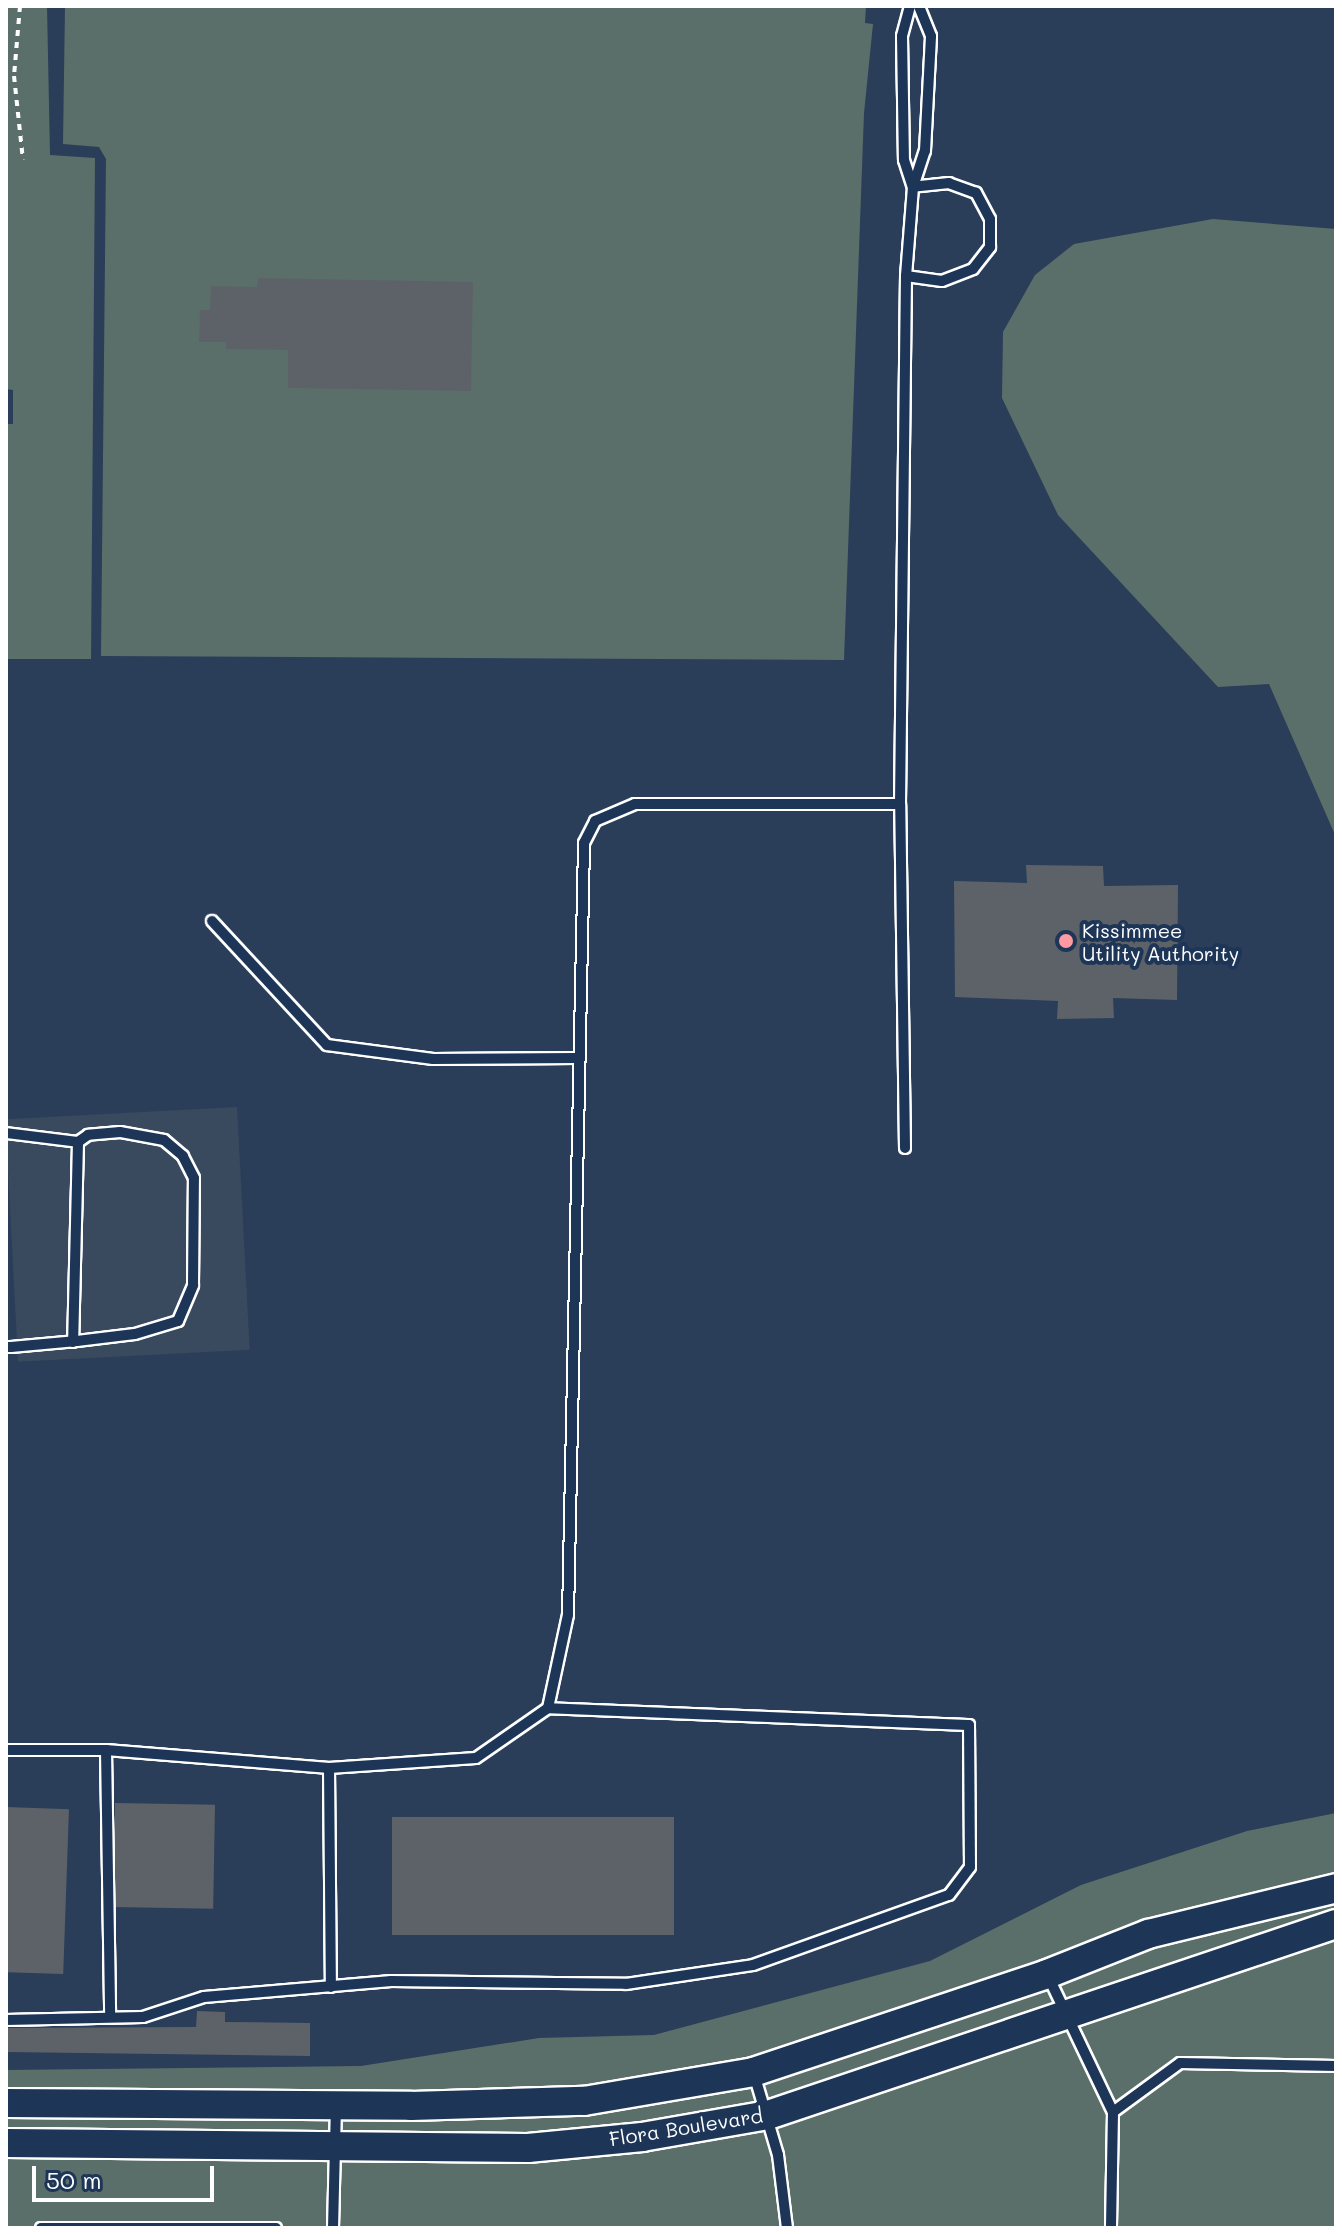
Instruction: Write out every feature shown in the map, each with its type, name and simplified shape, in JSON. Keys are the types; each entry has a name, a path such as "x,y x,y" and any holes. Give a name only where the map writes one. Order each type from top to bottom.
{"street":[{"name":"Flora Boulevard","path":"6,2103 336,2105 584,2101 753,2072 1047,1974 1148,1934 1336,1888"},
{"name":"Flora Boulevard","path":"6,2143 528,2148 642,2137 768,2115 1336,1924"}],"lane":[{"path":"910,6 902,36 903,129 904,160 913,187"},
{"path":"905,1148 900,804 906,276 913,187 925,151 931,36 919,6"},
{"path":"906,276 942,281 973,269 990,247 990,219 976,193 949,183 913,187"},
{"path":"548,1708 568,1615 579,1150 576,1058 584,843 595,821 635,804 673,801 900,804"},
{"path":"212,921 327,1045 433,1059 576,1058"},
{"path":"6,1133 78,1142 88,1135 146,1134 176,1148 194,1178 193,1285 178,1321 135,1334 6,1347"},
{"path":"73,1342 78,1142"},
{"path":"6,1750 106,1750 329,1768 476,1758 548,1708 969,1725 970,1867 949,1895 753,1965 626,1984 391,1981 204,1997 143,2017 6,2020"},
{"path":"106,1750 110,2017"},
{"path":"329,1768 331,1987"},
{"path":"1047,1974 1064,2017 1113,2112 1111,2228"},
{"path":"1113,2112 1180,2063 1336,2066"},
{"path":"753,2072 768,2115 785,2189 787,2228"},
{"path":"333,2228 336,2105"},
{"path":"41,2228 276,2228"}],"path":[{"path":"20,6 14,76 23,160"}],"shaded area":[{"path":"237,1107 250,1350 18,1362 6,1119"}],"green space":[{"path":"6,6 47,6 50,155 95,158 91,659 6,659 6,424 13,424 13,390 6,389"},
{"path":"65,6 866,6 865,23 873,24 864,113 844,660 101,656 106,159 99,147 63,144"},
{"path":"1213,219 1336,229 1336,837 1269,684 1218,687 1058,515 1002,398 1003,332 1035,275 1074,244"},
{"path":"1336,1813 1336,1874 1145,1921 1044,1960 750,2059 583,2087 410,2092 6,2089 6,2070 361,2066 539,2038 654,2035 930,1961 1081,1885 1247,1831"},
{"path":"1336,1902 1336,1909 766,2101 641,2123 527,2134 6,2130 6,2117 411,2120 584,2115 757,2086 1040,1992 1151,1948"},
{"path":"1336,1939 1336,2228 6,2228 6,2158 529,2162 644,2151 772,2128"}],"building":[{"path":"258,278 473,282 471,391 288,388 288,350 226,349 226,342 199,342 200,310 210,310 211,286 257,287"},
{"name":"Kissimmee Utility Authority","path":"1026,865 1103,866 1104,886 1178,885 1177,1000 1113,998 1114,1018 1057,1019 1058,1001 955,997 954,881 1027,883"},
{"path":"115,1803 215,1805 213,1909 113,1907"},
{"path":"6,1807 69,1809 63,1974 6,1972"},
{"path":"392,1817 674,1817 674,1935 392,1935"},
{"path":"197,2011 225,2012 225,2022 310,2023 310,2056 6,2052 6,2028 196,2027"}],"place":[{"name":"Kissimmee Utility Authority","path":"1066,941"}]}
